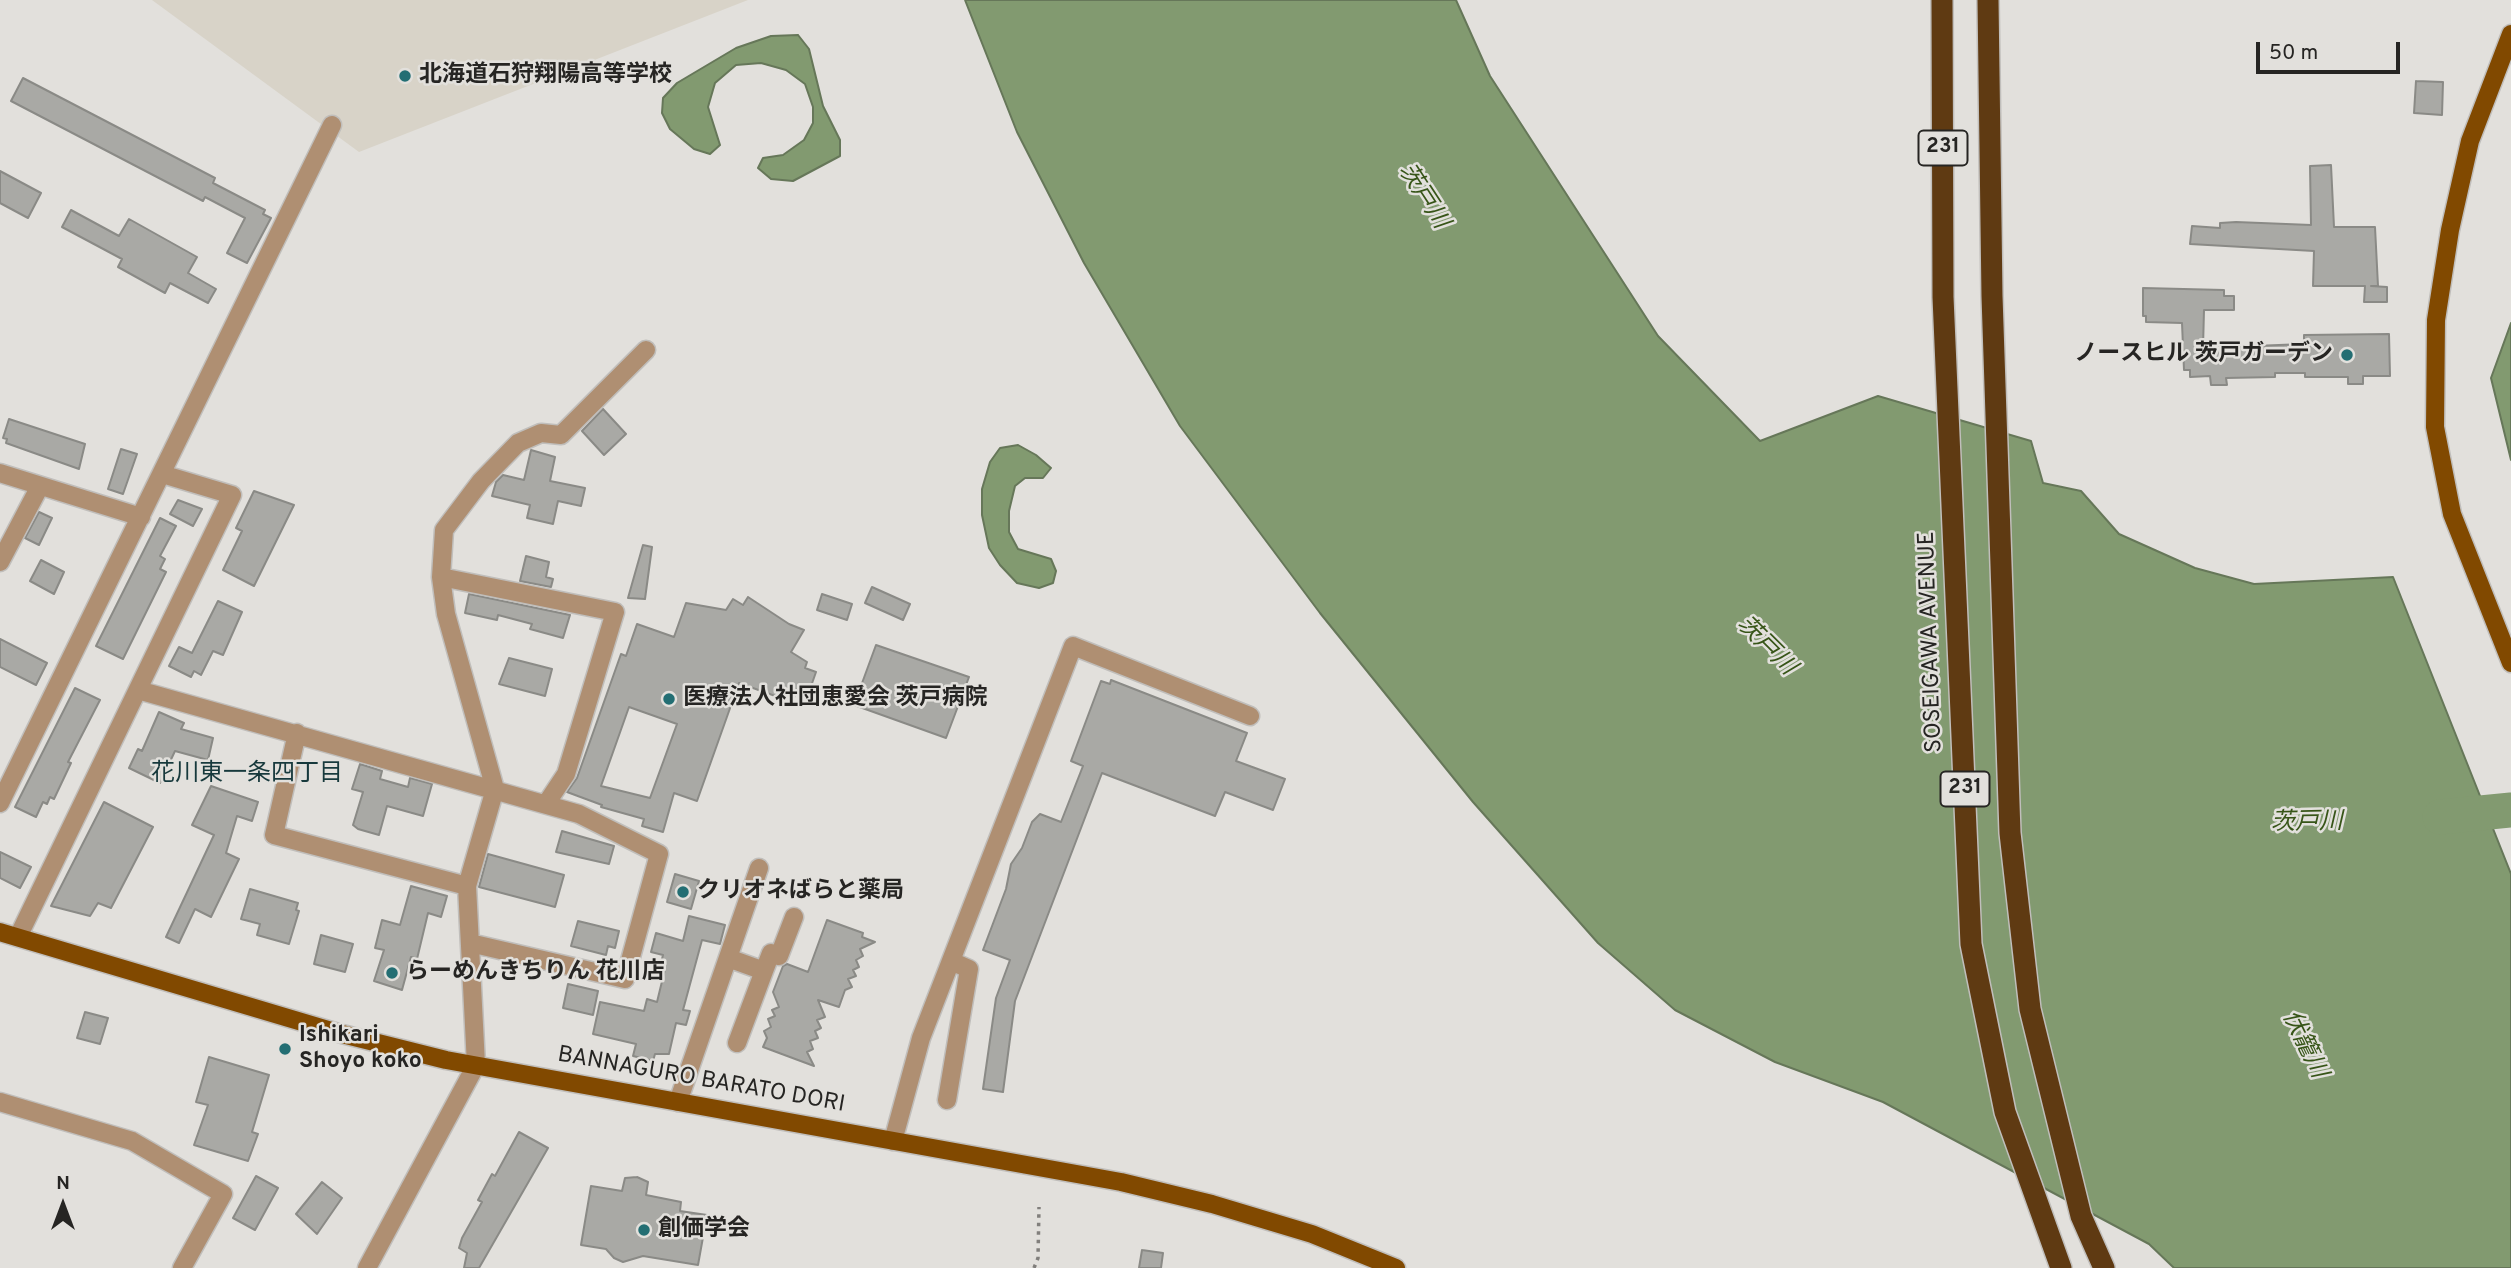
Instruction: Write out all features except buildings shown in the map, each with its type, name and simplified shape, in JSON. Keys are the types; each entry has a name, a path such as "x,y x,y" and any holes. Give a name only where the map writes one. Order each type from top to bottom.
{"highway":[{"name":"SOSEIGAWA AVENUE","path":"1942,0 1943,297 1972,944 2005,1112 2061,1268"},
{"name":"231","path":"1988,0 1992,296 2010,833 2030,1009 2081,1216 2104,1268"}],"main road":[{"path":"2511,34 2470,141 2450,230 2436,320 2435,427 2452,514 2511,663"},
{"name":"BANNAGURO BARATO DORI","path":"0,932 342,1034 475,1065 1121,1182 1212,1204 1312,1234 1396,1268"}],"street":[{"path":"0,803 332,125"},
{"path":"367,1268 475,1065 467,886 495,789 446,614 442,577 444,530 481,481 518,443 541,433 561,436 646,350"},
{"path":"0,473 141,517"},
{"path":"18,937 232,495 162,474"},
{"path":"0,562 40,486"},
{"path":"442,577 615,612 566,774 546,804"},
{"path":"893,1141 921,1038 1073,646 1251,716"},
{"path":"138,690 579,814 659,853 625,979 470,943"},
{"path":"298,733 274,835 467,886"},
{"path":"678,1102 759,868"},
{"path":"737,1043 771,953 779,956 794,917"},
{"path":"728,958 764,971"},
{"path":"947,1100 970,969 951,961"},
{"path":"0,1102 132,1141 223,1194 182,1268"}],"path":[{"path":"1034,1268 1038,1258 1038,1207"}],"shaded area":[{"name":"北海道石狩翔陽高等学校","path":"152,0 748,0 359,152"}],"water":[{"name":"伏籠川","path":"965,0 1456,0 1490,76 1658,336 1760,441 1878,396 2031,441 2043,483 2081,491 2119,534 2195,568 2254,584 2393,577 2511,874 2511,1268 2174,1268 2149,1244 1883,1102 1775,1062 1675,1010 1598,943 1473,802 1320,613 1180,426 1084,263 1017,132"},
{"path":"798,35 809,49 823,106 840,140 840,156 793,181 771,179 758,168 763,158 783,155 804,140 813,123 813,107 805,84 786,70 761,63 736,65 715,83 708,107 720,145 710,154 694,149 670,129 662,113 663,98 677,83 736,48 771,36"},
{"path":"2511,323 2511,460 2491,378"},
{"path":"1018,445 1051,468 1043,478 1025,478 1015,486 1009,511 1009,532 1018,549 1051,559 1056,571 1053,583 1039,588 1017,583 1000,565 989,548 982,515 982,489 990,462 1000,448"}],"waterway":[{"name":"茨戸川","path":"2440,817 2511,810"}],"place":[{"name":"北海道石狩翔陽高等学校","path":"405,76"},
{"name":"ノースヒル 茨戸ガーデン","path":"2347,355"},
{"name":"医療法人社団恵愛会 茨戸病院","path":"669,699"},
{"name":"クリオネばらと薬局","path":"683,892"},
{"name":"らーめんきちりん 花川店","path":"392,973"},
{"name":"Ishikari Shoyo koko","path":"285,1049"},
{"name":"創価学会","path":"644,1230"}],"district":[{"name":"花川東一条四丁目","path":"247,775"}]}
